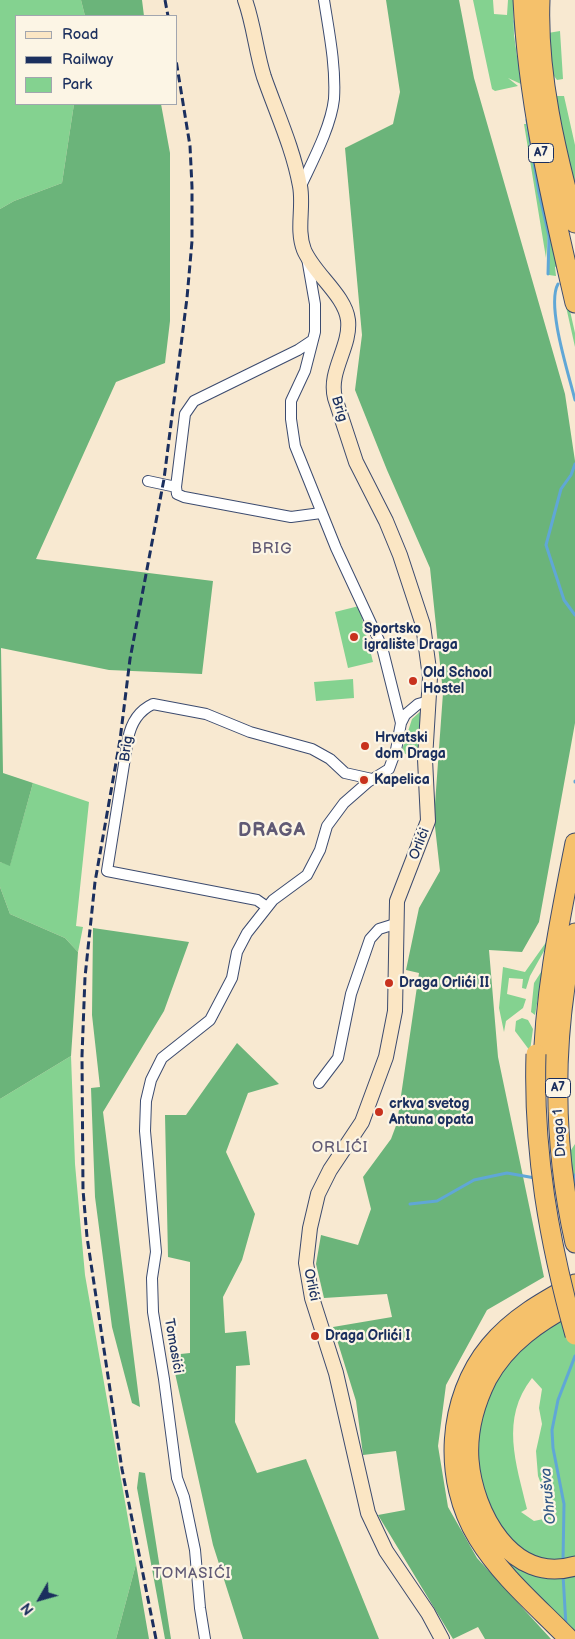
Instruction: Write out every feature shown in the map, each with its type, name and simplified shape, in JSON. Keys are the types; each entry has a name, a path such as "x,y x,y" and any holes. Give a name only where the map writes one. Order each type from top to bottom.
{"highway":[{"name":"A7","path":"523,0 528,66 536,124 575,303"},
{"name":"A7","path":"540,0 539,17 546,82 556,141 575,223"},
{"name":"A7","path":"539,1054 538,1005 543,981 566,933 575,843"},
{"name":"Draga 1","path":"566,933 558,1107 565,1188 575,1243"},
{"name":"Draga 1","path":"539,1054 546,1165 555,1221 575,1306"},
{"path":"539,1054 535,1114 540,1173 555,1256 575,1335"},
{"path":"569,1639 511,1580 484,1532 480,1507 472,1480 470,1438 473,1417 488,1378 499,1360 548,1308 575,1284"},
{"path":"548,1308 575,1302"},
{"path":"484,1532 533,1565 554,1569 575,1566"}],"street":[{"name":"Brig","path":"162,1058 210,1020 232,978 241,943 273,900 307,875 320,850 327,826 344,803 372,779 383,773 392,763 401,723 411,708 429,701 430,677 424,633 411,582 392,534 356,462 332,388 346,343 347,314 308,257 302,242 300,188 293,155 260,62 245,0"},
{"name":"Brig","path":"300,188 314,160 334,100 331,50 324,0"},
{"name":"Brig","path":"308,257 316,318 313,340 305,371 291,401 291,419 295,446 321,513 382,647 401,723"},
{"path":"313,340 298,350 194,401 185,414 176,487 177,494 184,497 291,517 321,513"},
{"path":"148,481 176,487"},
{"name":"Orlići","path":"429,701 425,759 428,821 423,839 401,886 397,901 395,924 395,1002 388,1049 366,1113 356,1133 330,1170 318,1194 307,1244 306,1263 312,1298 336,1373 368,1513 381,1543 428,1613 442,1639"},
{"name":"Brig","path":"268,907 257,900 107,871 129,732 136,718 153,704 197,711 250,732 312,749 330,759 345,772 372,779"},
{"path":"319,1083 338,1058 351,994 370,938 380,928 395,924"},
{"name":"Tomasići","path":"162,1058 151,1080 145,1112 156,1252 152,1278 153,1312 177,1478 184,1497 195,1550 200,1608 205,1639"}],"green space":[{"path":"0,0 81,0 85,15 15,15 15,105 74,105 62,183 14,201 0,209"},
{"path":"81,0 142,0 144,15 85,15"},
{"path":"386,0 459,0 474,78 565,394 575,461 575,723 539,922 522,952 489,950 498,1057 544,1277 487,1310 446,1385 438,1446 448,1507 477,1558 551,1639 485,1639 478,1627 453,1639 378,1515 405,1510 396,1451 363,1455 356,1401 333,1327 392,1317 387,1294 324,1298 316,1264 321,1235 358,1245 371,1209 363,1177 391,1139 397,1123 419,973 406,970 419,908 440,871 434,818 443,693 430,568 387,470 355,390 362,335 345,148 393,124 400,92"},
{"path":"473,0 493,0 494,14 507,15 508,0 513,0 514,35 521,84 508,78 518,86 495,91 492,89"},
{"path":"560,31 563,79 557,80 554,76 556,96 564,96 575,145 575,197 554,97 548,33"},
{"path":"74,105 161,105 170,153 170,321 165,363 116,382 36,559 213,581 202,674 109,670 1,648 3,773 33,783 10,866 0,862 0,209 14,201 62,183"},
{"path":"524,124 526,124 548,235 546,258"},
{"path":"528,124 575,333 575,347 557,266 555,267 556,276 549,275 550,236"},
{"name":"Sportsko igralište Draga","path":"359,606 373,662 348,668 335,612"},
{"path":"353,679 354,698 316,701 314,682"},
{"path":"422,710 420,757 401,753 412,719"},
{"path":"33,783 89,802 76,926 83,927 78,952 65,938 10,914 0,887 0,862 10,865"},
{"path":"0,887 10,914 65,938 78,952 71,1056 0,1099"},
{"path":"93,928 189,942 164,1011 103,1112 140,1407 132,1403 112,1327 95,1197 91,1088 100,1087 92,1015"},
{"path":"547,941 549,942 530,976 526,989 522,988 523,979 509,978 507,994 526,999 523,1008 506,1021 504,1032 499,1008 503,967 525,972"},
{"path":"543,969 535,1015 531,1012 534,983"},
{"path":"522,1018 528,1020 533,1029 530,1051 515,1031 516,1021"},
{"path":"237,1043 279,1084 248,1093 226,1152 255,1214 242,1260 223,1297 225,1333 246,1331 250,1365 236,1366 235,1422 257,1473 306,1459 379,1639 243,1639 213,1545 171,1355 190,1353 190,1262 168,1257 165,1115 186,1115"},
{"path":"71,1056 75,1164 85,1275 136,1564 116,1639 0,1639 0,1099"},
{"path":"575,1144 575,1201 569,1153"},
{"path":"575,1274 575,1633 500,1555 483,1495 477,1446 486,1398 552,1287","holes":["532,1378 542,1389 539,1408 542,1424 536,1451 538,1476 543,1489 552,1493 548,1518 534,1521 521,1512 527,1509 515,1458 513,1425 516,1409 522,1394"]},
{"path":"139,1472 145,1473 171,1639 165,1639 137,1488"},
{"path":"136,1564 149,1639 116,1639"}],"waterway":[{"path":"515,21 520,69"},
{"path":"527,120 539,193 549,236 548,274"},
{"path":"558,284 555,294 557,323 575,400"},
{"path":"575,464 571,475 561,489 546,545 564,600 575,615"},
{"path":"410,1204 437,1201 474,1180 507,1173 535,1178"},
{"name":"Ohrušva","path":"573,1183 575,1175"},
{"name":"Ohrušva","path":"563,1561 564,1504 553,1448 552,1430 558,1400 575,1356"},
{"name":"Ohrušva","path":"563,1575 566,1626"}],"railway":[{"path":"165,0 168,15"},
{"path":"156,1639 122,1469 87,1237 83,1190 82,1056 85,977 95,882 120,740 130,659 164,479 187,298 192,241 192,187 190,146 178,72"}],"place":[{"name":"Sportsko igralište Draga","path":"354,637"},
{"name":"Old School Hostel","path":"413,681"},
{"name":"Hrvatski dom Draga","path":"365,746"},
{"name":"Kapelica","path":"364,780"},
{"name":"Draga Orlići II","path":"389,983"},
{"name":"crkva svetog Antuna opata","path":"379,1112"},
{"name":"Draga Orlići I","path":"315,1336"}],"district":[{"name":"BRIG","path":"272,549"},
{"name":"DRAGA","path":"272,831"},
{"name":"ORLIĆI","path":"340,1148"},
{"name":"TOMASIĆI","path":"192,1574"}]}
